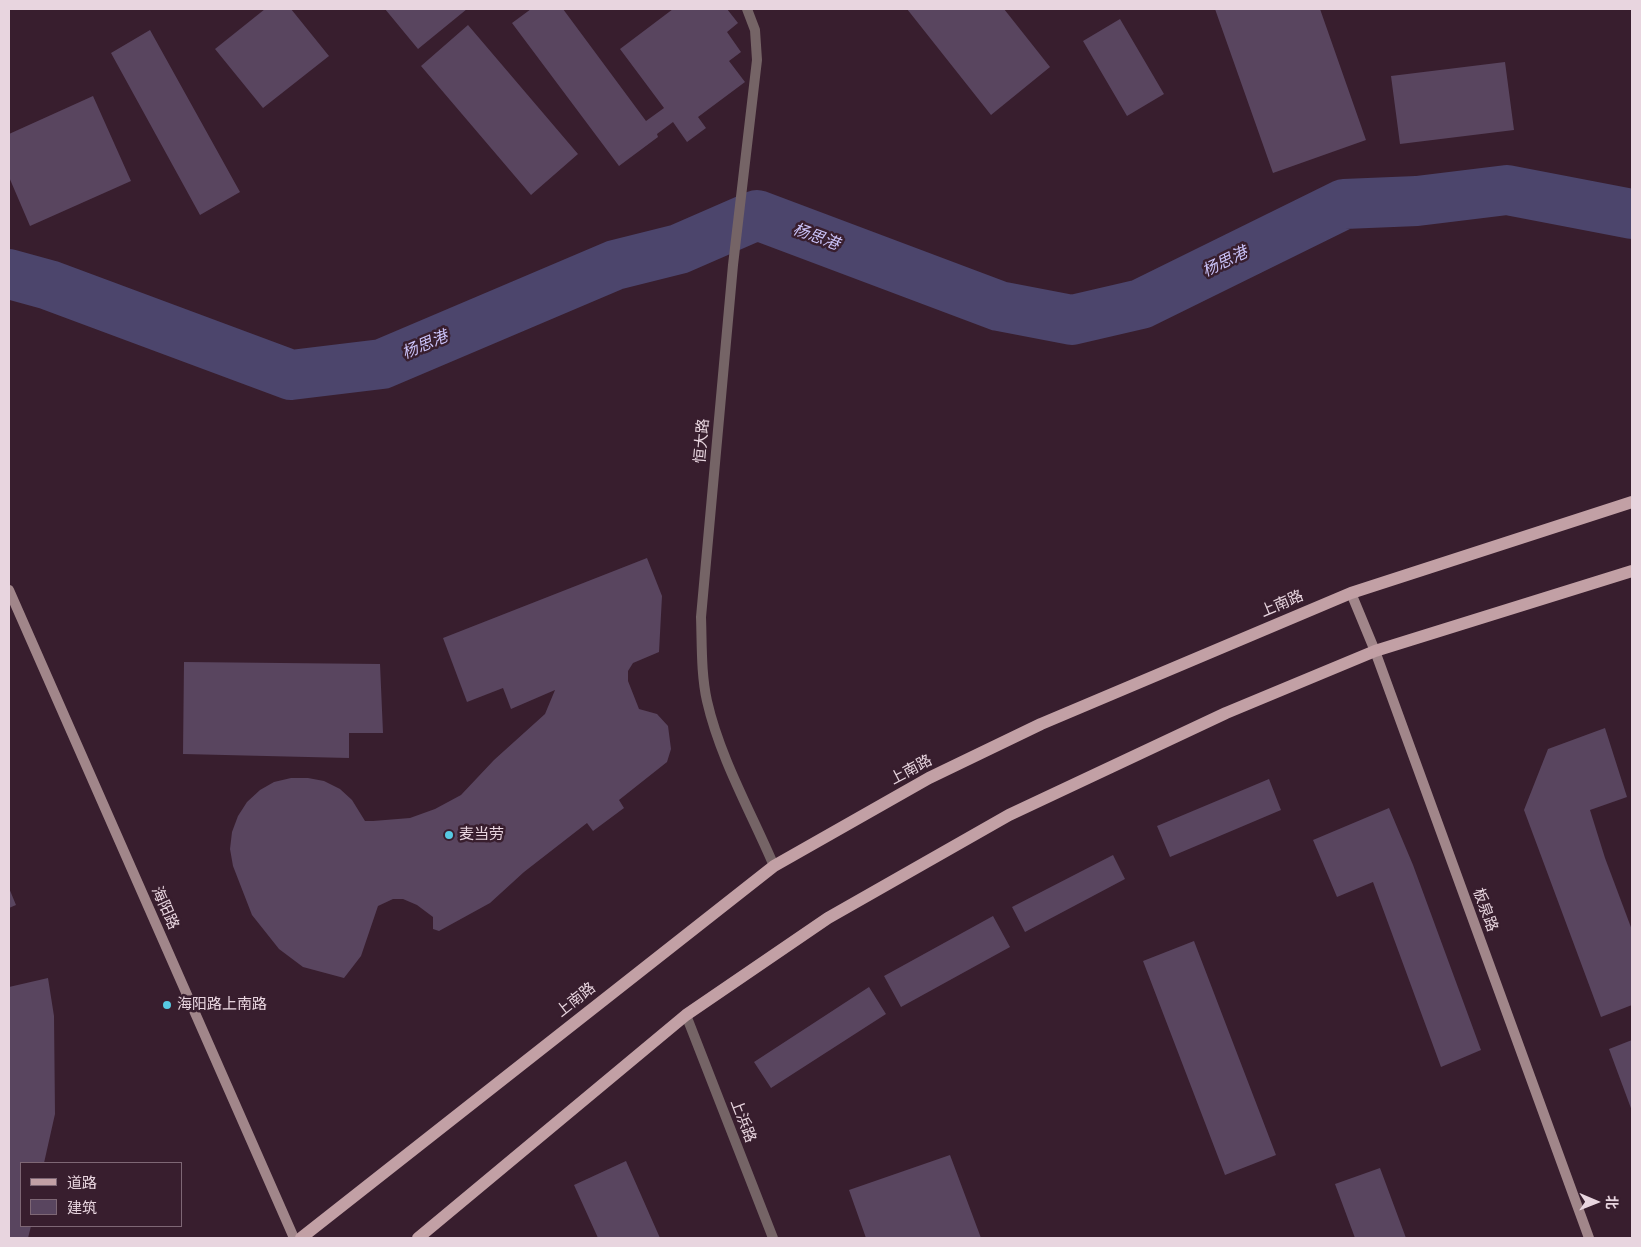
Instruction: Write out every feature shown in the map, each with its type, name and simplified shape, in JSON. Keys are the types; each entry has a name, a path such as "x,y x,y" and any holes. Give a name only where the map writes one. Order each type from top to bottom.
{"main road":[{"name":"上南路","path":"301,1238 774,866 929,778 1041,724 1351,593 1632,502"},
{"path":"418,1238 686,1015 828,918 1009,815 1226,713 1375,651 1632,571"}],"street":[{"name":"恒大路","path":"747,9 755,30 757,60 733,265 701,617 702,658 707,701 719,741 774,866"},
{"name":"海阳路","path":"9,590 294,1238"},
{"name":"板泉路","path":"1351,593 1375,651 1589,1238"},
{"name":"上浜路","path":"686,1015 772,1238"}],"building":[{"path":"265,9 291,9 329,56 263,108 215,49"},
{"path":"385,9 467,9 418,49"},
{"path":"531,9 563,9 646,121 664,108 620,49 673,9 727,9 738,23 727,32 741,52 729,61 745,82 698,117 706,128 687,142 673,122 657,134 658,137 619,166 512,23"},
{"path":"907,9 1004,9 1050,67 991,115"},
{"path":"1215,9 1320,9 1366,140 1273,173"},
{"path":"1120,19 1164,94 1127,116 1083,41"},
{"path":"468,25 578,154 531,195 421,66"},
{"path":"150,30 240,192 200,215 111,53"},
{"path":"1505,62 1514,130 1400,144 1391,76"},
{"path":"93,96 131,181 30,226 9,177 9,134"},
{"path":"647,558 662,596 659,652 633,663 628,671 628,681 639,709 657,714 668,726 671,749 667,762 619,800 624,808 593,831 587,823 524,872 490,903 439,931 433,929 433,917 417,905 403,899 393,899 378,906 361,956 344,978 303,967 279,949 252,915 233,866 230,849 232,832 238,816 247,802 260,790 274,782 291,778 308,778 324,781 340,789 352,800 365,821 373,821 410,818 435,809 461,795 494,760 545,714 555,690 511,709 503,688 467,702 443,638"},
{"path":"184,662 380,664 383,733 349,733 349,758 183,754"},
{"path":"1605,728 1627,797 1590,810 1605,858 1632,930 1632,1005 1601,1017 1524,810 1548,749"},
{"path":"1269,779 1281,810 1170,857 1157,826"},
{"path":"1389,808 1413,865 1481,1050 1441,1067 1373,882 1337,897 1313,840"},
{"path":"1113,855 1125,879 1025,932 1012,907"},
{"path":"9,888 16,905 9,908"},
{"path":"993,916 1010,947 901,1007 884,976"},
{"path":"1194,941 1276,1155 1225,1175 1143,961"},
{"path":"48,978 54,1016 55,1114 44,1162 20,1162 20,1227 31,1227 28,1238 9,1238 9,987"},
{"path":"869,987 886,1014 771,1088 754,1062"},
{"path":"1632,1040 1632,1111 1609,1049"},
{"path":"950,1155 981,1238 866,1238 849,1190"},
{"path":"626,1161 660,1238 598,1238 574,1185"},
{"path":"1380,1168 1406,1238 1355,1238 1335,1184"}],"waterway":[{"name":"杨思港","path":"9,274 49,285 291,375 382,364 615,265 679,249 757,215 999,306 1072,320 1141,304 1344,204 1417,201 1507,190 1632,214"}],"place":[{"name":"麦当劳","path":"449,835"},
{"name":"海阳路上南路","path":"167,1005"}]}
